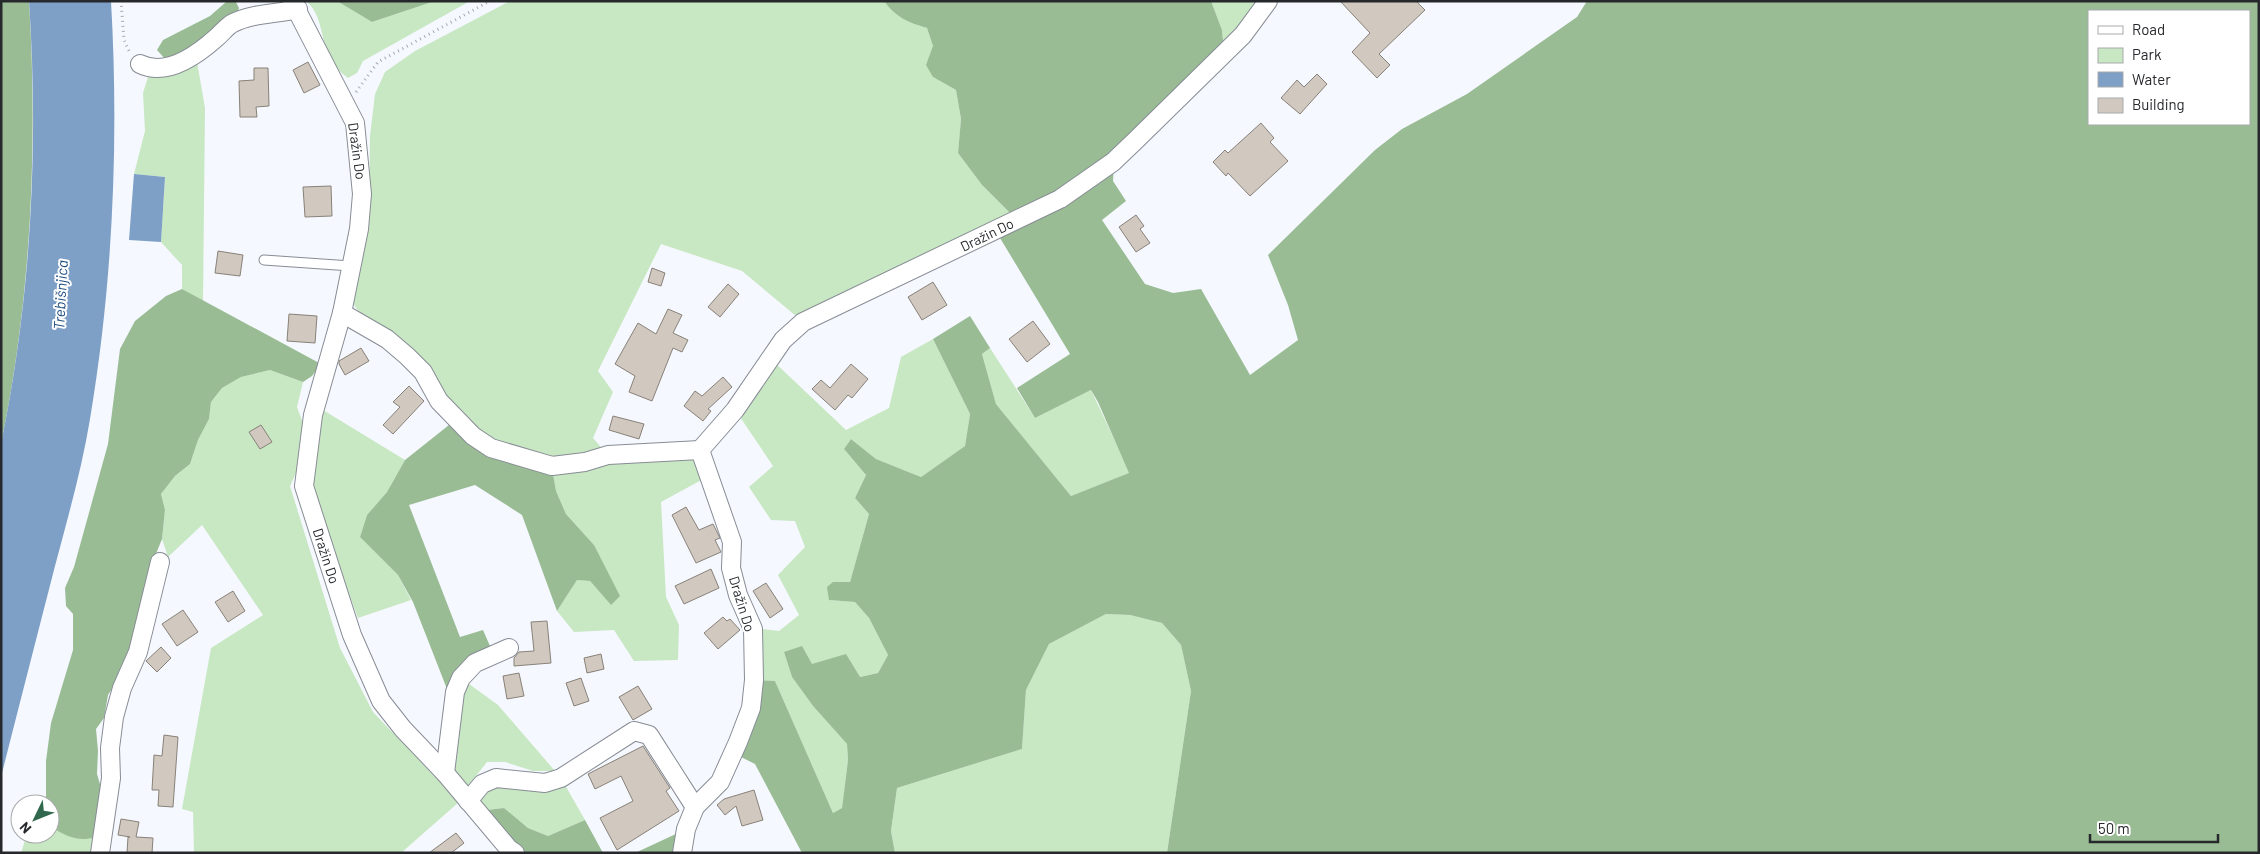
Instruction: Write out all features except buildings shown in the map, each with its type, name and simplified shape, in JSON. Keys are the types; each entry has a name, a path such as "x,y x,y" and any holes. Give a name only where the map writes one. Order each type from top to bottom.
{"street":[{"name":"Dražin Do","path":"682,853 686,829 695,806 720,782 751,708 754,680 752,628 738,595 732,568 732,542 700,450 735,410 783,340 803,322 1060,199 1091,178 1114,162 1217,62 1243,35 1268,1"},
{"path":"140,64 151,69 180,63 195,55 232,24 248,16 295,5"},
{"name":"Dražin Do","path":"295,5 355,123 362,194 359,229 342,313 313,415 304,486 352,635 381,701 403,729 446,773 509,849 515,853"},
{"path":"342,313 387,339 407,356 423,372 439,402 473,436 491,448 552,466 585,462 608,455 700,450"},
{"path":"100,853 111,778 110,748 114,717 122,688 138,652 160,562"},
{"path":"446,773 455,692 460,678 475,663 509,648"},
{"path":"468,801 482,784 496,778 545,783 561,778 634,731 649,735 695,806"}],"lane":[{"path":"264,260 351,266"}],"path":[{"path":"121,1 124,40 130,53 140,64"},
{"path":"347,105 378,62 490,1"}],"green space":[{"path":"1,1 29,1 33,112 30,223 25,279 11,389 1,444"},
{"path":"306,1 337,1 372,22 435,1 470,1 363,61 357,73 348,78 331,59 326,49 318,18"},
{"path":"337,1 435,1 372,22"},
{"path":"510,1 884,1 888,7 903,19 927,28 933,46 933,77 956,90 961,119 958,153 982,185 1013,216 926,257 920,255 896,271 802,321 742,271 661,244 598,371 613,392 593,438 606,453 552,464 492,446 365,318 356,308 350,297 369,212 370,136 375,94 385,72 415,51"},
{"path":"884,1 1211,1 1222,30 1224,51 1074,186 1013,216 982,185 958,153 961,119 956,90 933,77 926,65 933,46 927,28 903,19 888,7"},
{"path":"1211,1 1263,1 1224,51 1222,30"},
{"path":"1587,1 2259,1 2259,853 1167,853 1191,691 1181,645 1162,623 1130,615 1106,614 1049,644 1026,690 1022,749 897,788 891,831 895,853 802,853 755,764 735,754 756,680 775,681 833,813 842,808 848,760 847,744 813,706 792,677 784,652 802,646 812,664 846,654 860,677 878,673 888,655 869,618 855,602 829,600 827,587 833,582 850,582 869,514 855,498 866,475 844,449 851,439 876,459 921,477 965,446 970,414 933,339 970,316 990,348 982,354 996,404 1071,496 1129,473 1091,390 1035,418 1017,388 1070,354 997,233 1114,164 1113,181 1126,201 1102,220 1145,284 1173,293 1201,289 1250,375 1298,340 1288,305 1268,255 1375,150 1402,129 1467,94 1577,17"},
{"path":"226,2 236,2 239,8 236,15 196,48 166,60 157,50 163,40 210,16"},
{"path":"197,62 205,108 203,301 182,289 182,265 161,242 165,177 134,174 145,131 143,93 149,74"},
{"path":"182,289 321,364 312,376 303,382 270,370 241,377 222,388 211,402 209,419 198,440 190,464 175,476 161,494 165,510 162,539 147,576 140,620 119,678 108,695 104,718 96,729 98,751 97,774 102,791 95,837 74,838 60,832 60,794 46,794 46,761 51,723 73,650 73,614 66,606 65,588 74,567 108,444 120,349 135,321 166,296"},
{"path":"933,339 970,414 965,446 921,477 876,459 851,439 844,449 866,475 855,498 869,514 850,582 833,582 830,600 855,602 869,618 888,655 878,673 860,677 812,664 784,652 792,677 813,706 847,744 848,760 842,808 833,813 775,681 756,680 761,629 779,631 799,615 778,575 805,547 795,521 771,520 749,487 773,466 736,411 771,359 846,430 889,408 901,357"},
{"path":"990,348 1035,418 1091,390 1130,473 1071,496 996,404 982,354"},
{"path":"270,370 303,382 297,407 304,426 301,462 290,486 340,648 373,712 459,802 401,853 194,853 193,812 182,809 211,648 263,615 202,525 168,557 162,539 165,510 161,494 175,476 190,464 198,440 209,419 211,402 222,388 241,377"},
{"path":"323,410 405,460 387,492 367,515 360,537 398,575 411,600 358,618 318,511 311,482"},
{"path":"454,421 552,468 556,491 566,514 594,545 620,596 611,605 590,581 577,580 557,611 522,515 475,485 409,505 460,637 483,630 490,646 461,665 447,689 413,602 398,575 360,537 367,515 387,492 405,460"},
{"path":"698,452 707,477 661,502 666,597 679,625 678,660 634,661 614,630 574,632 557,611 577,580 590,581 611,605 594,545 566,514 556,491 552,468"},
{"path":"1106,614 1130,615 1162,623 1181,645 1191,691 1167,853 895,853 891,831 897,788 1022,749 1026,690 1049,644"},
{"path":"465,681 498,705 555,771 533,771 505,762 487,762 468,786 453,770"},
{"path":"565,785 585,820 548,836 528,828 504,808 487,810 479,799 491,787 531,788"},
{"path":"504,808 528,828 548,836 585,820 603,853 527,853 509,840 487,810"},
{"path":"60,830 95,837 93,853 21,853 24,844 60,844"},
{"path":"678,833 677,853 635,853"}],"water":[{"name":"Trebišnjica","path":"29,1 111,1 114,158 109,263 104,315 87,437 1,777 1,444 19,334 26,279 30,223 33,112"},
{"path":"134,174 165,177 161,242 129,240"}]}
